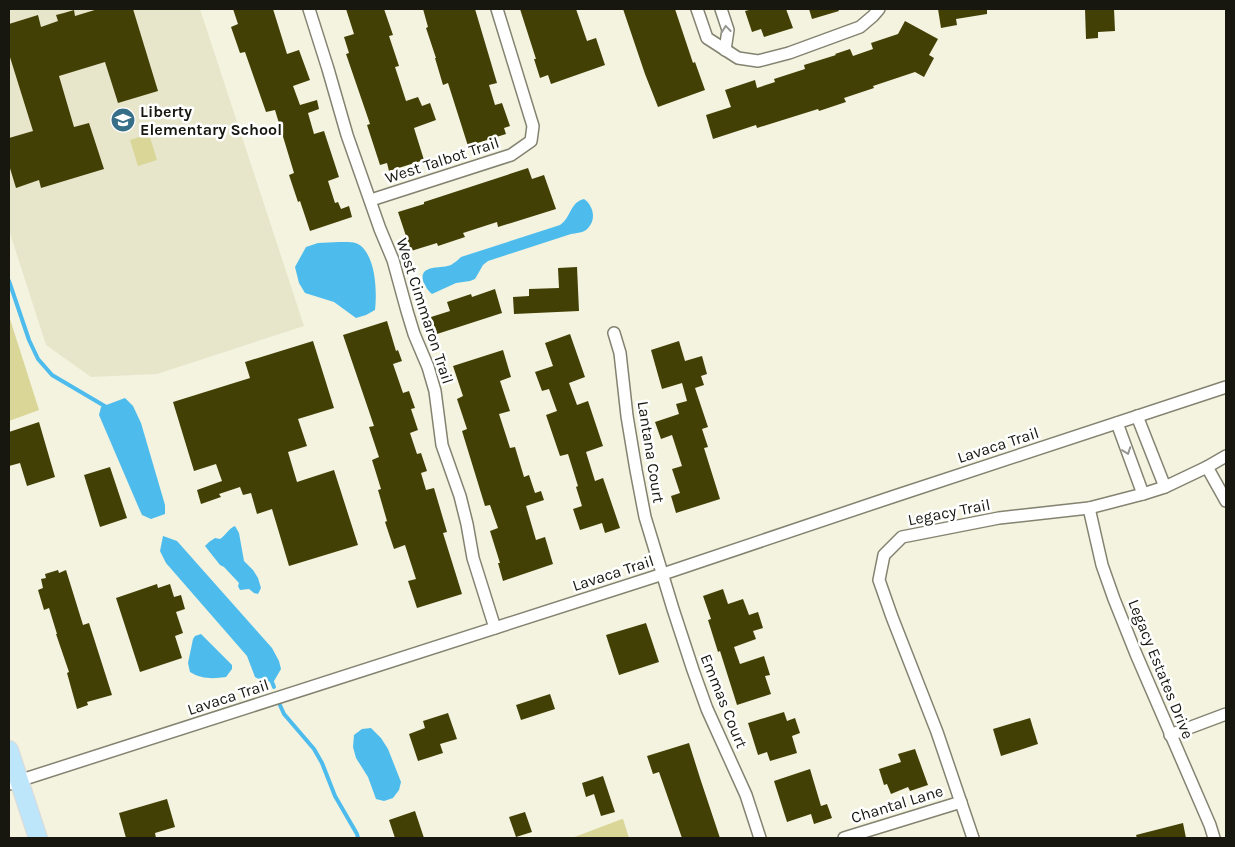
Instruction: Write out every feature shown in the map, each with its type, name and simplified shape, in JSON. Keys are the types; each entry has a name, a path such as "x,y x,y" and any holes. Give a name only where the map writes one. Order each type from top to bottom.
{"main road":[{"path":"9,750 14,782 38,838"}],"street":[{"name":"West Cimmaron Trail","path":"309,9 347,135 393,260 414,334 435,390 442,445 460,496 473,558 496,628"},
{"name":"West Talbot Trail","path":"371,200 511,155 531,141 533,126 497,9"},
{"path":"697,9 707,38 738,58 758,61 789,53 860,27 879,9"},
{"path":"721,9 728,30 725,50"},
{"name":"Lantana Court","path":"614,333 620,353 636,470 646,517 663,574"},
{"name":"Lavaca Trail","path":"14,782 663,574 1226,387"},
{"path":"1137,416 1165,487"},
{"path":"1117,423 1143,494"},
{"name":"Legacy Trail","path":"973,838 938,732 879,580 884,555 902,537 999,518 1089,508 1143,494 1165,487 1226,456"},
{"path":"1207,467 1226,501"},
{"name":"Legacy Estates Drive","path":"1089,508 1102,565 1136,654 1214,838"},
{"name":"Emmas Court","path":"663,574 707,709 746,795 760,838"},
{"path":"1170,735 1226,714"},
{"name":"Chantal Lane","path":"844,838 961,802"}],"shaded area":[{"name":"Liberty Elementary School","path":"9,9 200,9 304,326 157,374 91,377 46,345 9,230"},
{"path":"149,134 157,160 138,166 130,140"},
{"path":"9,316 39,410 9,421"},
{"path":"622,819 629,838 572,838"}],"water":[{"path":"584,199 592,210 593,218 584,231 488,261 483,265 475,279 456,283 432,294 425,285 423,281 424,272 432,268 451,265 461,257 560,225 576,203"},
{"path":"339,242 359,244 366,252 373,267 376,294 375,310 356,318 334,302 305,293 299,283 295,267 306,247 318,243"},
{"path":"125,398 133,406 141,423 165,505 165,514 151,519 142,515 99,415 101,407"},
{"path":"235,526 239,533 244,561 258,578 261,588 258,594 249,589 240,590 239,583 220,565 205,546 215,538 220,539"},
{"path":"163,536 177,541 272,648 281,669 274,681 264,682 255,677 247,656 166,563 160,551"},
{"path":"201,634 232,665 232,669 226,677 207,678 190,672 188,663 193,639"},
{"path":"371,728 388,749 401,782 399,790 393,798 384,801 376,799 368,777 356,758 353,747 354,735 362,729"}],"building":[{"path":"98,9 133,9 158,91 118,103 105,62 59,76 74,127 89,123 104,169 41,188 39,180 16,188 9,165 9,138 33,131 9,54 9,24 38,15 41,27 58,21 56,15 74,10 75,16"},
{"path":"233,9 273,9 287,54 299,50 310,80 293,86 300,105 317,100 319,109 308,113 314,134 324,131 339,177 328,181 335,203 338,202 341,209 349,206 352,217 310,231 289,175 294,173 275,110 266,112 245,52 240,53 231,27 238,24"},
{"path":"346,9 384,9 393,35 389,36 399,66 395,67 406,101 418,97 422,106 430,103 436,120 414,128 424,160 389,171 387,163 380,165 367,125 370,124 346,54 349,53 344,37 354,34"},
{"path":"423,9 475,9 497,83 489,85 495,105 502,103 510,126 504,128 506,134 468,146 448,83 443,85 426,28 428,27"},
{"path":"520,9 576,9 587,41 596,38 605,65 551,84 548,75 540,78"},
{"path":"623,9 675,9 693,63 695,62 705,90 658,107"},
{"path":"753,9 786,9 793,28 764,37 761,29 752,32 745,11"},
{"path":"809,9 838,9 839,11 812,19"},
{"path":"938,9 987,9 987,14 956,19 957,25 941,28"},
{"path":"1085,9 1114,9 1115,31 1098,32 1098,38 1086,39"},
{"path":"905,21 938,39 929,55 934,58 924,77 915,72 873,86 874,88 844,98 846,102 819,111 818,109 757,128 756,125 713,139 706,115 731,107 725,90 755,80 757,88 775,82 774,79 805,69 804,65 835,54 850,49 853,56 873,49 871,43 898,34"},
{"path":"528,168 532,179 544,175 556,209 498,227 497,222 463,233 465,237 438,246 437,243 411,251 398,212"},
{"path":"577,267 579,311 514,314 513,297 529,296 529,289 559,288 558,268"},
{"path":"495,289 502,313 437,334 431,317 450,311 447,302 471,294 472,297"},
{"path":"387,321 396,351 398,350 402,361 393,364 403,393 409,391 415,408 411,409 418,430 410,433 417,454 421,453 427,471 421,473 426,490 434,488 447,532 443,533 462,594 417,608 408,581 416,579 405,545 394,549 385,522 387,521 378,490 381,489 372,460 379,457 369,427 374,426 343,335"},
{"path":"570,334 585,377 569,383 577,405 588,401 603,446 586,452 595,481 603,478 620,528 605,533 602,523 580,530 573,509 582,506 576,487 578,486 568,454 560,456 546,415 557,411 549,389 542,391 535,372 553,366 545,343"},
{"path":"313,341 334,408 298,419 307,446 288,452 297,482 334,470 358,545 289,566 272,509 257,514 251,493 243,495 240,487 219,494 221,497 201,504 197,490 222,481 216,464 194,471 173,402 250,378 245,362"},
{"path":"679,341 685,361 702,356 707,374 701,376 704,385 695,388 708,427 702,429 708,447 704,448 720,499 676,513 671,496 680,493 672,469 682,466 672,435 661,439 655,422 679,414 676,404 687,401 682,383 662,389 651,350"},
{"path":"503,350 511,377 500,381 510,411 499,414 510,448 515,447 524,477 529,475 535,493 541,491 544,500 526,506 536,540 545,537 553,564 503,581 498,563 500,563 490,531 498,528 490,505 485,506 462,431 467,429 457,399 463,396 453,366"},
{"path":"39,422 55,477 27,486 20,463 9,466 9,432"},
{"path":"110,467 127,518 100,527 84,475"},
{"path":"58,570 59,573 66,570 83,625 89,623 112,695 87,702 88,705 77,709 67,673 69,672 49,608 44,610 38,590 43,588 41,579 46,578 45,574"},
{"path":"157,584 158,588 170,584 174,597 181,595 185,609 176,612 183,633 175,636 182,658 140,672 116,598"},
{"path":"723,589 728,604 743,599 749,615 758,612 763,628 753,631 756,639 734,647 740,664 764,656 770,675 765,676 771,694 737,705 708,620 711,619 703,596"},
{"path":"646,623 659,662 619,675 606,635"},
{"path":"550,694 555,709 521,720 516,705"},
{"path":"784,712 787,721 795,718 800,733 792,736 797,753 770,761 767,752 758,755 748,723"},
{"path":"448,713 457,739 440,744 443,753 418,761 409,734 425,728 423,721"},
{"path":"1030,718 1038,744 1001,756 993,729"},
{"path":"689,743 720,838 682,838 659,772 653,774 647,756"},
{"path":"915,749 928,785 910,791 908,787 891,794 887,784 884,785 879,769 901,762 898,754"},
{"path":"810,769 821,806 827,804 832,818 814,824 811,814 787,822 774,781"},
{"path":"603,776 615,812 601,816 594,794 586,797 582,783"},
{"path":"167,799 175,827 155,833 156,838 126,838 119,813"},
{"path":"415,811 424,838 395,838 389,820"},
{"path":"525,812 532,832 516,837 509,817"},
{"path":"1183,823 1186,838 1137,838 1136,835"}],"waterway":[{"path":"9,281 29,340 38,359 52,375 108,408"},
{"path":"270,677 274,687"},
{"path":"279,703 284,714 314,749 322,763 335,796 358,838"}],"place":[{"name":"Liberty Elementary School","path":"123,120"}]}
